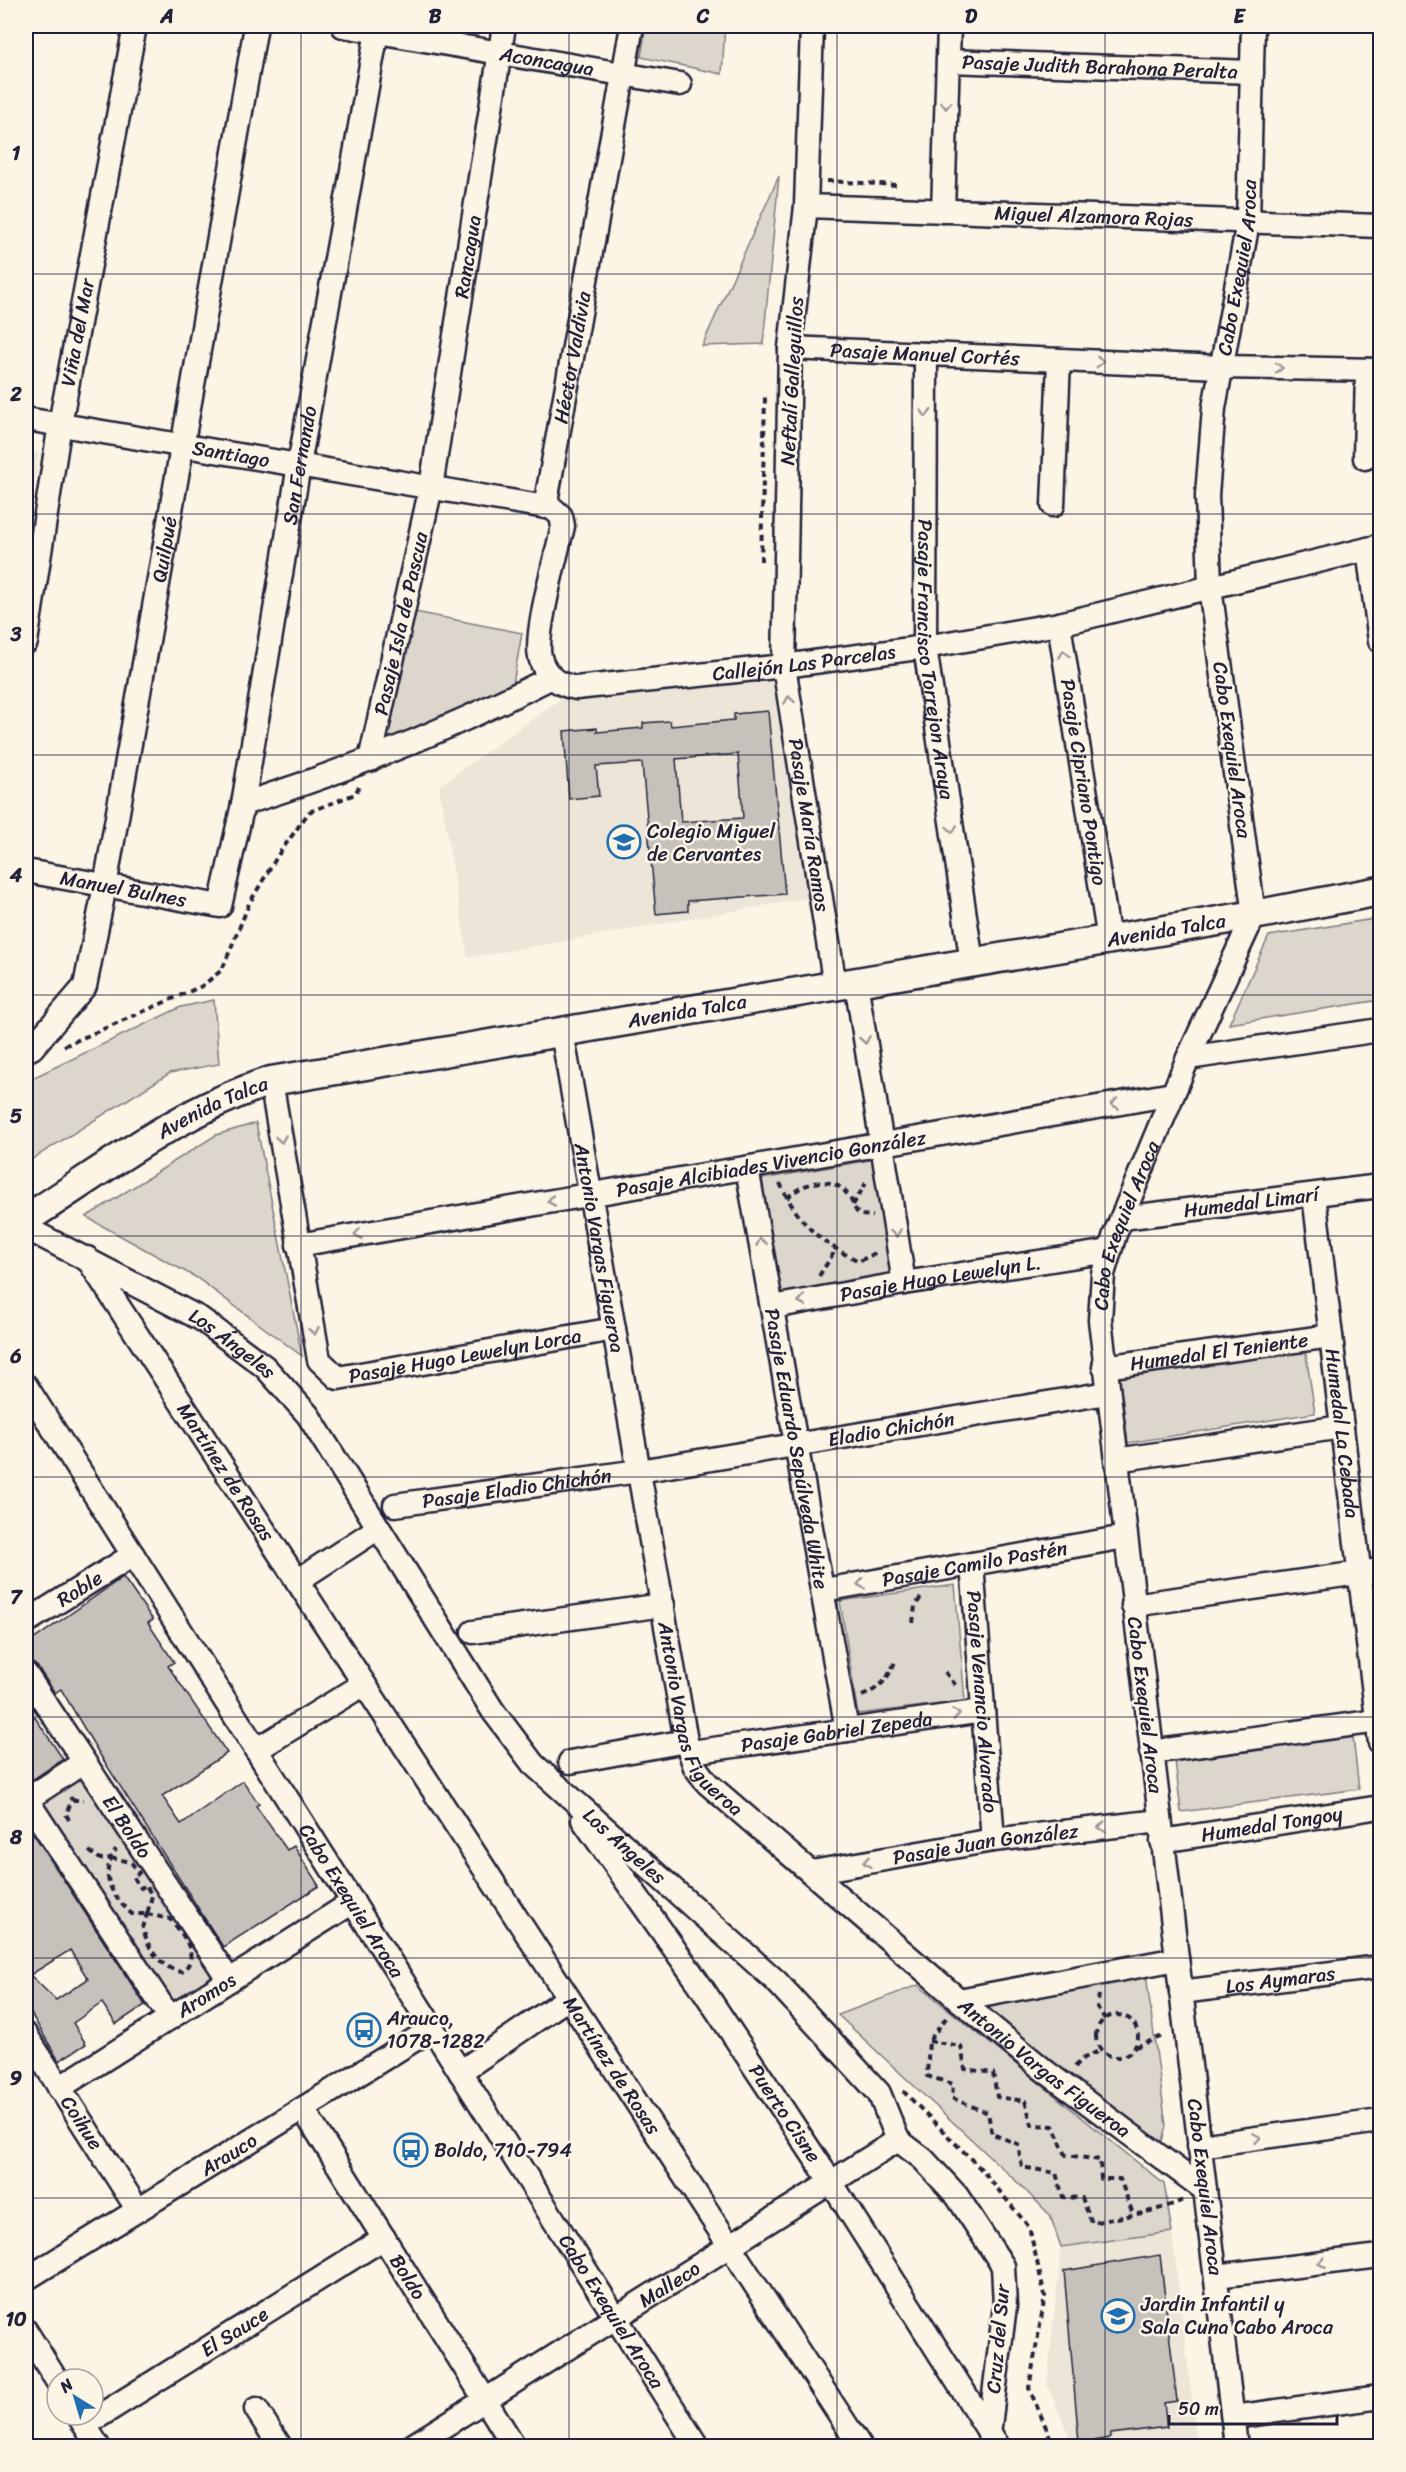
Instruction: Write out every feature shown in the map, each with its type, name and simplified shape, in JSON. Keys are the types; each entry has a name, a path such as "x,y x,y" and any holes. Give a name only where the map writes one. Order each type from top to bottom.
{"main road":[{"name":"Avenida Talca","path":"26,1219 185,1117 220,1099 271,1081 1109,940 1380,891"}],"street":[{"name":"Viña del Mar","path":"26,642 60,424 135,26"},
{"name":"Quilpué","path":"26,1051 32,1048 85,986 105,886 256,26"},
{"name":"Aconcagua","path":"343,26 378,28 680,84"},
{"name":"Rancagua","path":"431,488 504,26"},
{"name":"Héctor Valdivia","path":"545,507 632,26"},
{"name":"Neftalí Galleguillos","path":"784,666 790,348 807,206 812,26"},
{"path":"943,211 949,26"},
{"name":"Cabo Exequiel Aroca","path":"1236,2446 1107,1393 1100,1297 1109,1251 1122,1218 1188,1058 1254,915 1210,588 1207,495 1209,449 1221,367 1248,222 1253,26"},
{"name":"San Fernando","path":"220,906 243,804 299,465 378,28"},
{"name":"Pasaje Judith Barahona Peralta","path":"948,61 1252,72"},
{"name":"Miguel Alzamora Rojas","path":"807,206 1380,226"},
{"name":"Pasaje Manuel Cortés","path":"790,348 1221,367 1374,370"},
{"name":"Pasaje Francisco Torrejon Araya","path":"926,354 926,647 972,963"},
{"path":"1053,505 1059,360"},
{"path":"1365,458 1374,370"},
{"name":"Santiago","path":"26,418 545,507"},
{"name":"Pasaje Isla de Pascua","path":"370,760 431,488"},
{"path":"243,804 370,760 454,726 552,677 544,669 538,647 564,526 558,512 545,507"},
{"path":"1374,548 1380,641"},
{"name":"Callejón Las Parcelas","path":"552,677 569,687 593,689 747,674 784,666 926,647 1059,624 1374,548"},
{"name":"Pasaje Cipriano Pontigo","path":"1059,624 1109,940"},
{"name":"Pasaje María Ramos","path":"784,666 846,984 882,1144 904,1283"},
{"name":"Manuel Bulnes","path":"26,871 220,906"},
{"path":"1188,1058 1380,1030"},
{"name":"Antonio Vargas Figueroa","path":"562,1032 688,1746 695,1767 707,1783 959,2000 1045,2071 1205,2190"},
{"name":"Pasaje Hugo Lewelyn Lorca","path":"271,1081 319,1360 338,1378 614,1329"},
{"name":"Pasaje Alcibiades Vivencio González","path":"298,1245 1173,1094"},
{"name":"Pasaje Eduardo Sepúlveda White","path":"747,1168 824,1590 847,1730"},
{"name":"Humedal Limarí","path":"1122,1218 1380,1186"},
{"name":"Humedal La Cebada","path":"1314,1195 1342,1427 1370,1572 1379,1732"},
{"name":"Los Ángeles","path":"26,1228 201,1319 264,1367 308,1415 493,1711 533,1764 776,1981 879,2093 898,2140"},
{"name":"Pasaje Hugo Lewelyn L.","path":"773,1307 904,1283 1109,1251"},
{"name":"Martínez de Rosas","path":"87,1258 860,2446"},
{"name":"Humedal El Teniente","path":"1104,1366 1331,1336"},
{"name":"Cabo Exequiel Aroca","path":"26,1386 697,2446"},
{"name":"Eladio Chichón","path":"639,1471 1107,1393"},
{"path":"1116,1460 1342,1427"},
{"name":"Pasaje Eladio Chichón","path":"395,1505 639,1471"},
{"path":"297,1581 377,1528"},
{"name":"Pasaje Camilo Pastén","path":"824,1590 1125,1537"},
{"name":"Roble","path":"26,1622 133,1555"},
{"name":"Pasaje Venancio Alvarado","path":"972,1564 993,1840"},
{"path":"1133,1605 1370,1572"},
{"path":"473,1632 663,1605"},
{"name":"El Boldo","path":"26,1674 230,1980"},
{"path":"256,1749 364,1684"},
{"name":"Pasaje Gabriel Zepeda","path":"570,1762 688,1746 847,1730 983,1711"},
{"path":"1151,1752 1379,1732"},
{"path":"84,1762 26,1800 170,2018"},
{"name":"Puerto Cisne","path":"560,1787 700,1985 831,2182 994,2440"},
{"name":"Humedal Tongoy","path":"1161,1831 1380,1807"},
{"name":"Pasaje Juan González","path":"812,1872 993,1840 1161,1831"},
{"name":"Aromos","path":"59,2088 353,1902"},
{"path":"959,2000 1177,1959"},
{"name":"Los Aymaras","path":"1181,1992 1380,1967"},
{"path":"460,2072 568,1998"},
{"name":"Arauco","path":"26,2279 432,2029"},
{"name":"Coihue","path":"26,2035 138,2210"},
{"name":"Boldo","path":"303,2109 514,2446"},
{"path":"1199,2146 1380,2121"},
{"name":"Malleco","path":"412,2446 898,2140"},
{"name":"Cruz del Sur","path":"898,2140 923,2159 957,2196 1003,2266 1005,2306 994,2440"},
{"name":"El Sauce","path":"105,2406 384,2238"},
{"path":"1216,2276 1380,2256"},
{"path":"26,2331 48,2367"},
{"path":"1233,2417 1380,2397"},
{"path":"256,2409 280,2446"},
{"path":"86,2427 98,2446"}],"path":[{"path":"62,1047 202,986 222,970 249,904 278,855 309,812 355,794 370,760"},
{"path":"771,1163 787,1198 809,1230 837,1251 859,1261 877,1254 881,1248"},
{"path":"787,1198 798,1187 811,1182 826,1182 843,1190 860,1215 874,1216 878,1224"},
{"path":"843,1706 878,1689 891,1674 896,1659"},
{"path":"58,1779 72,1800"},
{"path":"72,1800 87,1800"},
{"path":"71,1824 66,1814 72,1800"},
{"path":"87,1847 100,1859 111,1858 131,1862 139,1873 133,1877 141,1888 146,1885 152,1896 147,1914 143,1928 153,1952 170,1970 182,1972 189,1966 191,1957 188,1943 170,1919 147,1914 132,1914 119,1902 106,1878 106,1867 111,1858 116,1849 116,1841"},
{"path":"959,2000 929,2041 927,2076 953,2084 952,2098 988,2113 992,2134 1018,2144 1022,2167 1056,2173 1063,2198 1082,2198 1092,2223 1133,2214 1145,2214 1165,2208 1205,2190"},
{"path":"1135,2047 1138,2034 1132,2021 1126,2017 1112,2016 1100,2024 1096,2037 1097,2044 1106,2054 1125,2056 1135,2047 1185,2029"},
{"path":"929,2041 961,2046 965,2069 993,2073 997,2097 1025,2101 1032,2125 1053,2127 1066,2155 1100,2160 1101,2179 1120,2179 1133,2214"},
{"path":"898,2086 982,2170 1029,2227 1045,2296 1029,2388 1054,2446"}],"shaded area":[{"path":"646,26 725,26 722,74 641,57"},
{"path":"779,176 763,344 702,346"},
{"path":"26,451 39,453 26,534"},
{"path":"415,612 522,633 513,684 384,744"},
{"name":"Colegio Miguel de Cervantes","path":"773,675 808,898 468,958 439,786 566,695"},
{"path":"1380,918 1380,1000 1229,1024 1269,936"},
{"path":"214,1000 219,1064 170,1073 26,1163 26,1081 181,1007"},
{"path":"256,1123 302,1356 197,1278 86,1217 216,1135"},
{"path":"876,1159 894,1276 780,1295 762,1179"},
{"path":"1305,1348 1315,1413 1128,1443 1118,1378"},
{"path":"955,1585 965,1701 858,1714 840,1601"},
{"path":"1353,1737 1359,1789 1181,1812 1175,1760"},
{"path":"85,1769 218,1976 171,2007 37,1801"},
{"path":"1146,1974 1166,2126 1162,2141 1150,2143 980,2003"},
{"path":"918,1985 1164,2184 1172,2232 1061,2247 1050,2215 838,2015"},
{"name":"Jardin Infantil y Sala Cuna Cabo Aroca","path":"1172,2232 1197,2443 1168,2446 1074,2446 1047,2385 1061,2247"}],"building":[{"path":"768,711 785,894 688,901 688,911 656,914 642,763 596,766 599,796 569,799 564,731 597,728 597,732 643,728 643,723 670,721 671,726 734,720 734,714","holes":["738,754 743,818 681,822 676,759"]},
{"path":"123,1577 153,1620 148,1623 174,1662 168,1666 227,1753 162,1796 181,1824 243,1781 259,1804 256,1806 287,1850 294,1846 319,1886 223,1947 97,1750 61,1689 55,1693 37,1666 26,1661 26,1645"},
{"path":"26,1698 33,1709 30,1710 63,1759 26,1784"},
{"path":"26,1822 145,2005 116,2024 102,2003 73,2023 86,2044 59,2061 26,2005","holes":["70,1950 88,1979 56,2000 30,1975"]},
{"name":"Jardin Infantil y Sala Cuna Cabo Aroca","path":"1160,2255 1177,2401 1164,2403 1167,2427 1111,2434 1111,2438 1079,2443 1064,2271"}],"place":[{"name":"Colegio Miguel de Cervantes","path":"624,842"},
{"name":"Arauco, 1078-1282","path":"364,2030"},
{"name":"Boldo, 710-794","path":"411,2150"},
{"name":"Jardin Infantil y Sala Cuna Cabo Aroca","path":"1118,2316"}]}
